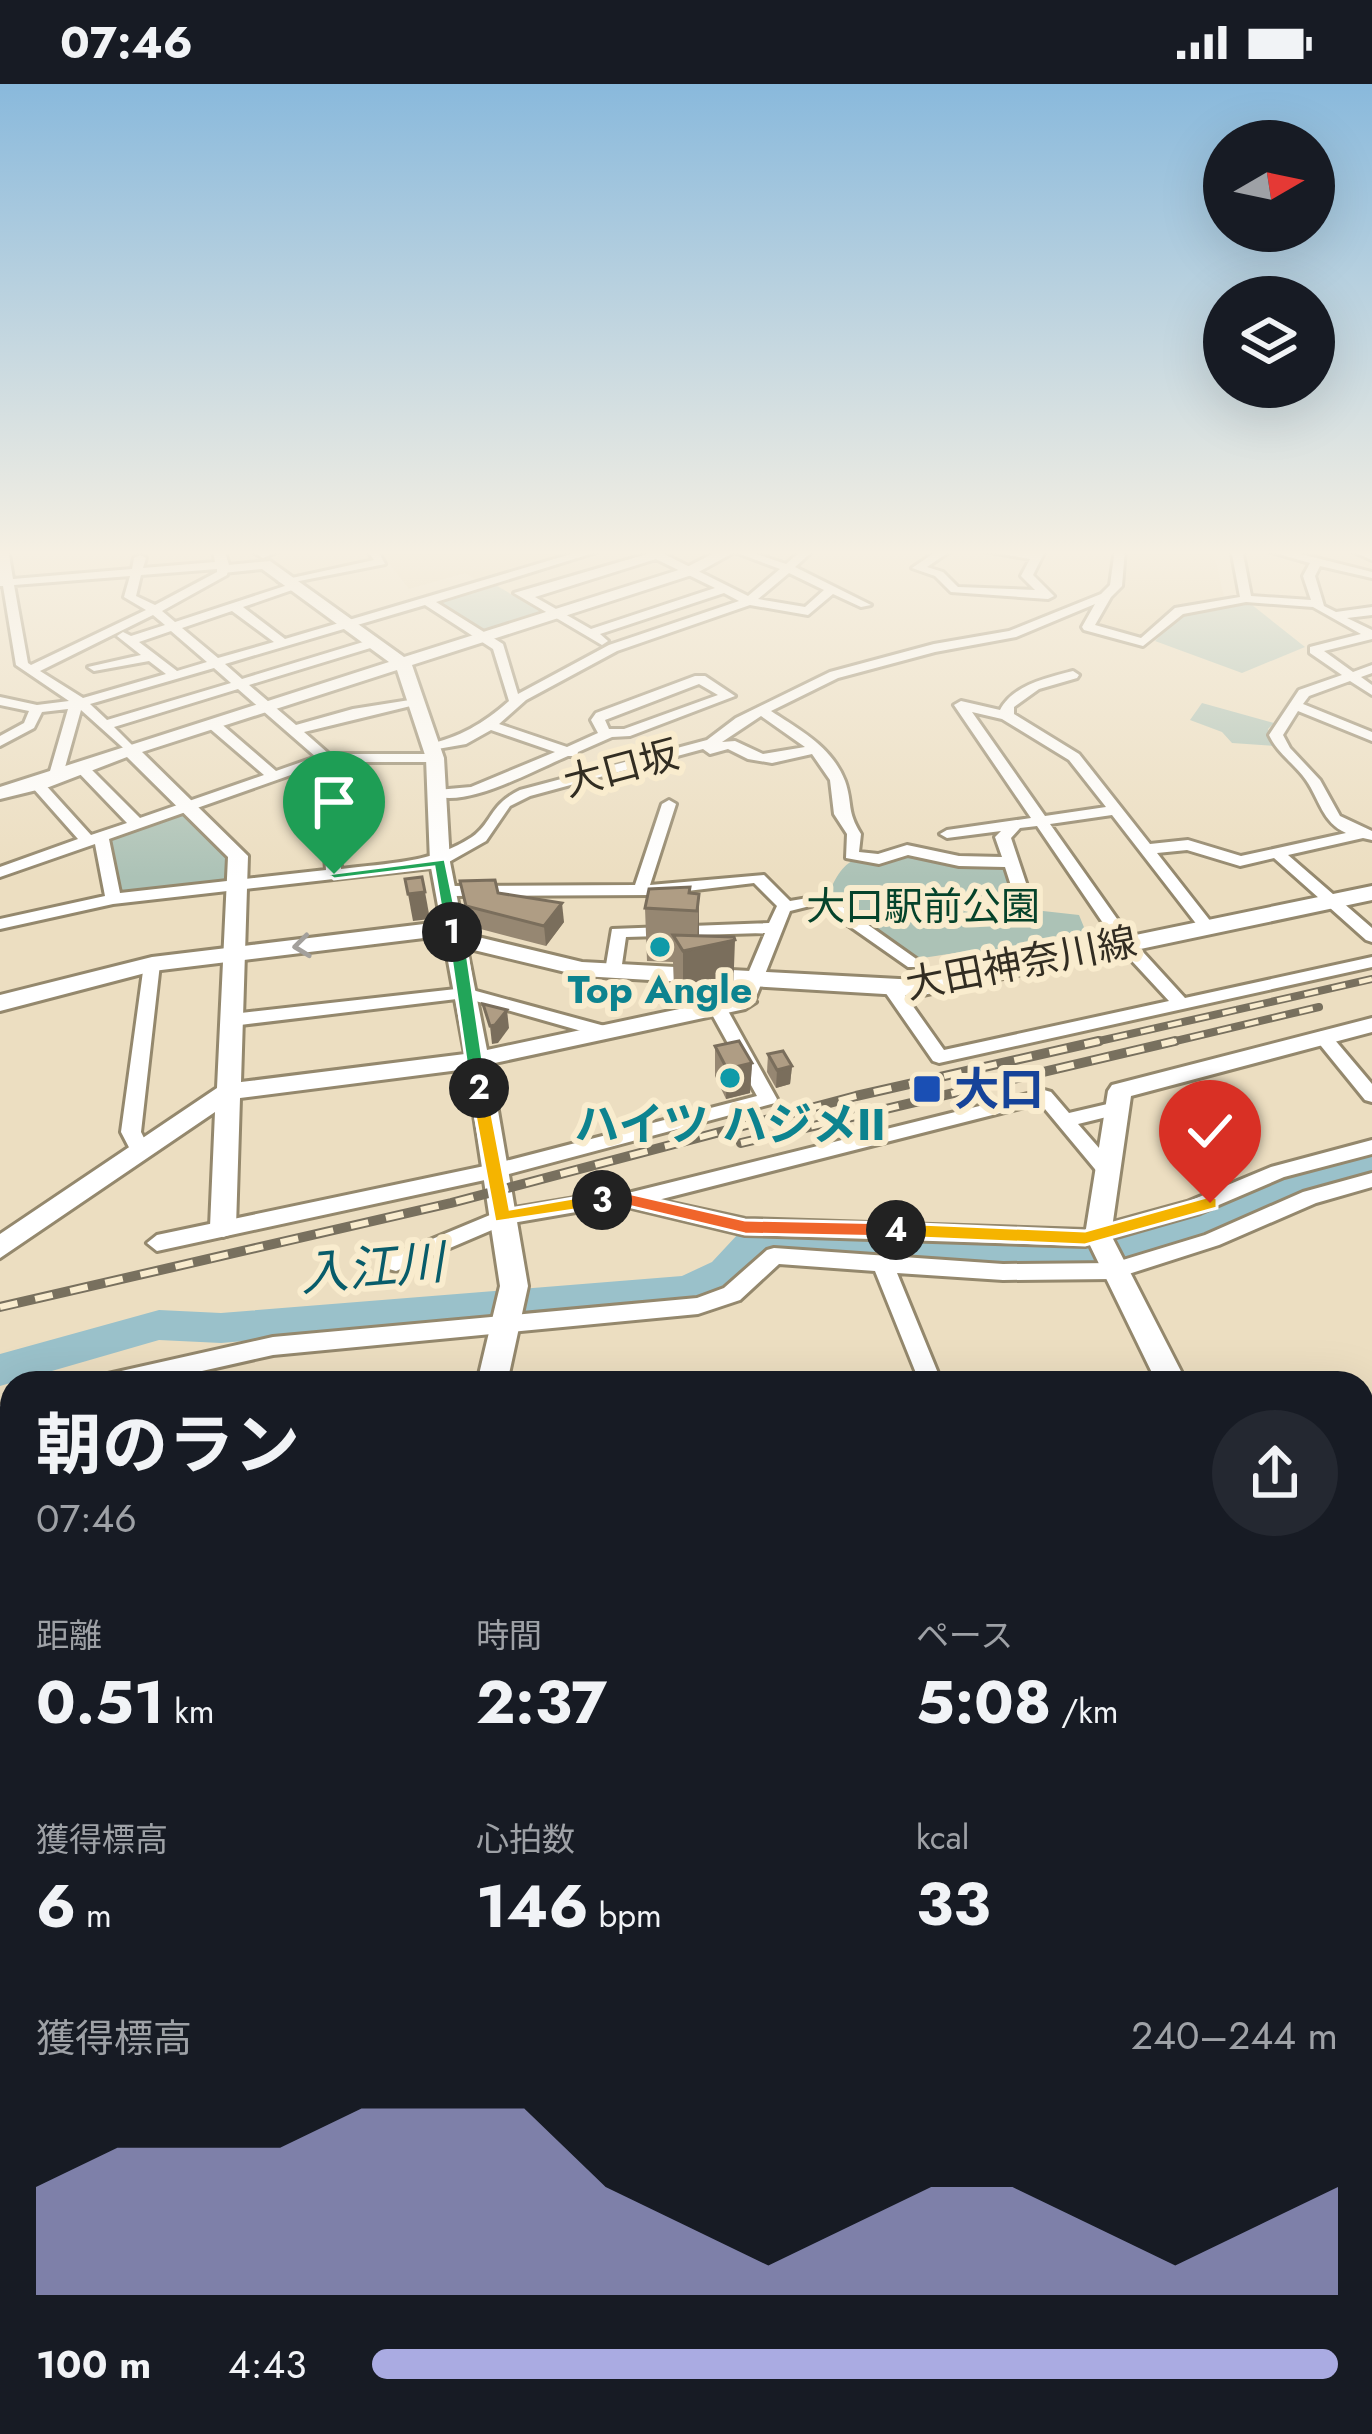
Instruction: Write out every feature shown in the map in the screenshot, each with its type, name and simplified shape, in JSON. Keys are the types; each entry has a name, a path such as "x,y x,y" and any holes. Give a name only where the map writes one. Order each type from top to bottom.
{"main road":[{"name":"大田神奈川線","path":"0,1003 38,989 152,964 424,931 582,968 751,991 918,988 1372,893"}],"street":[{"path":"20,659 22,665 106,725 238,856 223,1227"},
{"path":"30,671 53,659"},
{"path":"94,667 143,659"},
{"path":"155,659 175,675"},
{"path":"212,659 326,758 334,874"},
{"path":"0,701 37,709 79,704 232,659"},
{"path":"106,725 324,659"},
{"path":"395,659 403,664 433,753 440,860 502,1217 509,1308 495,1371"},
{"path":"0,793 419,659"},
{"path":"502,659 512,697 517,700"},
{"path":"0,872 326,758 433,753 490,725 517,700 594,659"},
{"name":"大口坂","path":"440,860 481,838 513,799 712,743 834,676 896,659"},
{"path":"1325,659 1372,691"},
{"path":"1368,834 1329,815 1309,774 1280,746 1277,728 1309,690 1372,669"},
{"path":"1007,716 1006,706 1022,692 1073,675"},
{"path":"437,794 474,791 610,734 625,733 728,696 700,679 601,716 598,721 604,733 610,734"},
{"path":"295,730 352,712 416,703"},
{"path":"46,781 79,704"},
{"path":"1180,1004 1126,944 961,705 1007,716 1074,757 1207,927"},
{"path":"1295,705 1372,737"},
{"path":"0,742 28,725 37,709"},
{"path":"763,712 817,748 840,781 841,814 854,834 851,855 879,859 907,850 958,861 1010,862"},
{"path":"213,724 274,776"},
{"path":"490,725 572,753"},
{"path":"648,760 653,765 730,744 754,760 817,748"},
{"path":"82,768 136,824"},
{"path":"46,781 94,839 113,899"},
{"path":"640,890 669,804"},
{"path":"1016,908 1021,892 1003,837 1022,820 1116,810"},
{"path":"947,834 1013,828"},
{"path":"1147,849 1188,845 1240,861 1368,834"},
{"path":"1278,854 1372,938"},
{"path":"0,924 113,899 440,860"},
{"path":"445,891 640,890 758,878 784,908"},
{"path":"784,908 820,898 914,963"},
{"path":"0,1248 229,1091 474,1060 718,1010 751,991 784,908"},
{"path":"613,970 619,932 777,928"},
{"path":"892,988 939,1057 1372,962"},
{"path":"140,1150 131,1132 152,964"},
{"path":"232,1020 465,992 606,1032"},
{"path":"157,1243 494,1171 768,1100 718,1010"},
{"path":"1166,1371 1098,1235 1120,1091 1372,1025"},
{"path":"1323,1037 1372,1096"},
{"path":"396,1263 502,1217 546,1207 628,1200 1045,1096 1106,1169"},
{"path":"1068,1120 1117,1108"},
{"path":"628,1200 745,1227 937,1231 998,1238 1098,1235 1210,1203 1278,1172 1372,1147"},
{"path":"201,1371 273,1346 509,1308 698,1306 732,1294 774,1256 1003,1272 1112,1268 1212,1240 1310,1197 1372,1180"},
{"path":"884,1264 926,1371"}],"green space":[{"path":"1203,659 1277,659 1242,673"},
{"path":"1202,703 1274,723 1268,729 1274,746 1232,743 1222,732 1190,720"},
{"path":"184,813 229,860 227,882 120,894 109,840"},
{"name":"大口駅前公園","path":"909,852 1003,864 1012,889 1007,907 1079,915 1090,942 978,963 968,951 916,959 827,899 848,863"}],"building":[{"path":"422,877 425,892 408,894 405,879"},
{"path":"495,880 498,893 562,903 544,926 466,906 460,881"},
{"path":"690,887 689,893 699,894 697,911 645,908 649,889"},
{"path":"673,935 734,937 735,940 683,951"},
{"path":"483,1004 507,1010 490,1026"},
{"path":"739,1041 752,1063 727,1069 715,1046"},
{"path":"783,1051 792,1066 777,1070 768,1054"}],"waterway":[{"name":"入江川","path":"0,1370 159,1325 221,1328 687,1290 725,1272 752,1242 1005,1254 1110,1250 1220,1216 1284,1186 1372,1162"}],"railway":[{"path":"1086,1044 1372,979"},
{"path":"1163,1044 1319,1007"},
{"path":"0,1307 451,1203 856,1096 1099,1041"},
{"path":"741,1143 1175,1041"}],"place":[{"name":"Top Angle","path":"660,947"},
{"name":"ハイツ ハジメII","path":"730,1078"},
{"name":"大口","path":"927,1089"}],"route":[{"path":"334,874 440,862 453,938 460,953 502,1217 546,1207 628,1200 745,1227 1085,1238 1210,1203"}]}
